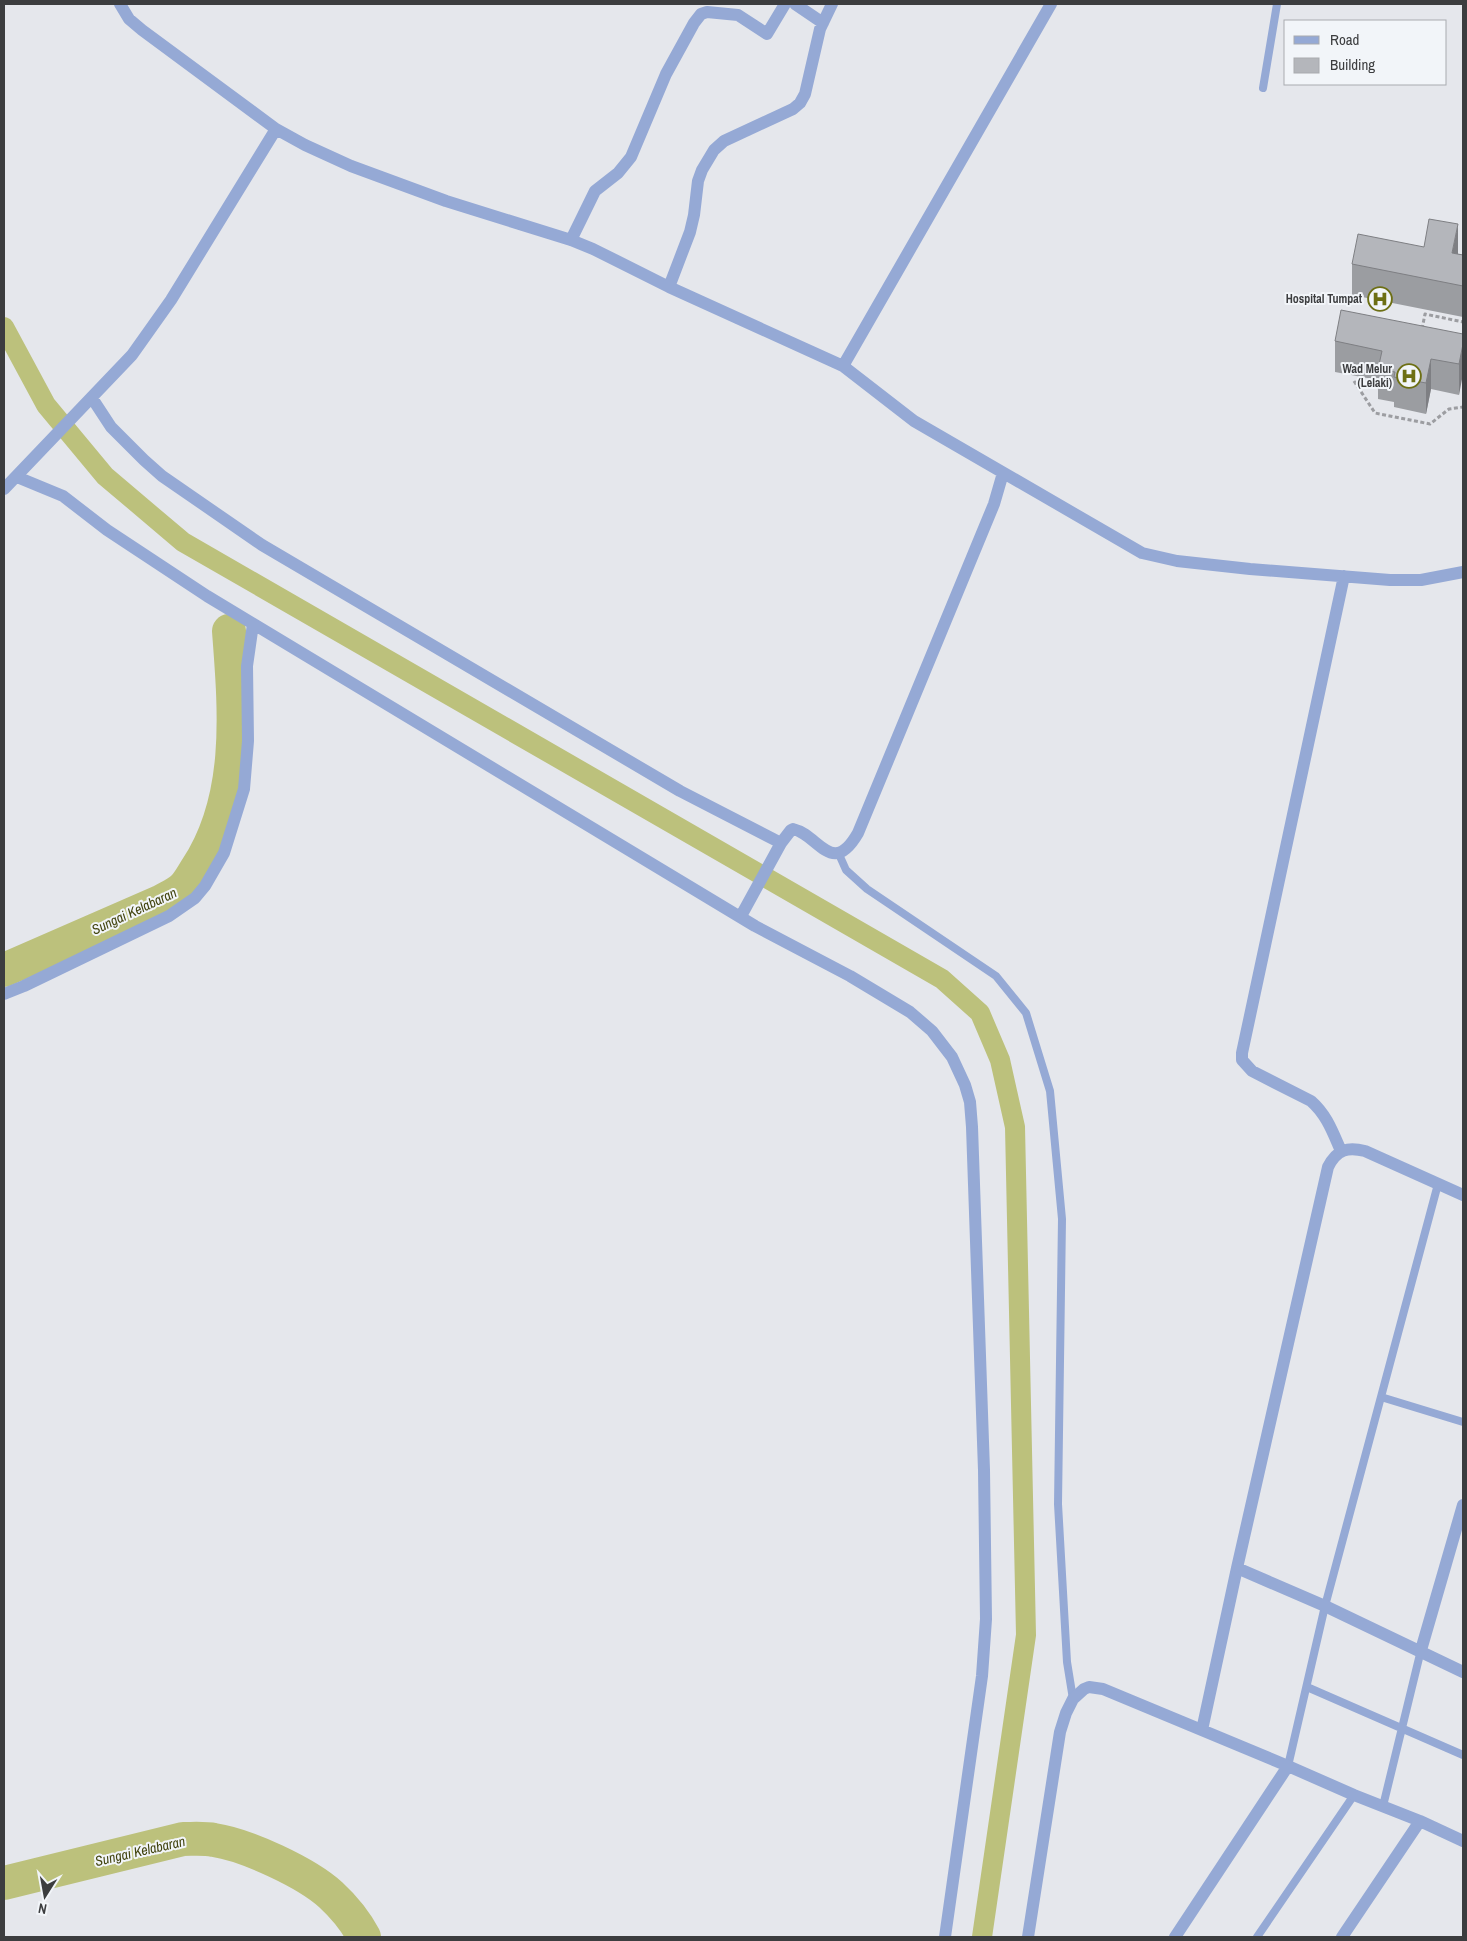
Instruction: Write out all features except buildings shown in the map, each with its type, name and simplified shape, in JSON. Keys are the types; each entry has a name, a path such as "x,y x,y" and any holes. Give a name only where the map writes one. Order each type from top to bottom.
{"street":[{"path":"120,4 129,19 142,30 276,129 305,145 351,166 446,201 593,249 668,286 842,366 914,421 1142,553 1177,561 1250,569 1390,580 1421,580 1463,572"},
{"path":"570,240 595,192 618,173 631,157 666,74 701,14 707,12 738,15 767,34 785,4"},
{"path":"795,4 823,24"},
{"path":"668,286 690,232 700,176 714,150 724,141 793,109 800,103 805,94 814,52 823,24 832,4"},
{"path":"842,366 1051,4"},
{"path":"4,489 132,356 160,317 276,129"},
{"path":"92,398 111,427 162,476 262,545 779,848"},
{"path":"741,916 779,848 793,829 808,836 824,850 832,853 838,852 852,843 858,833 994,504 1003,473"},
{"path":"17,476 63,496 107,530 207,596 755,926 858,981 910,1012 924,1023 952,1057 966,1086 970,1102 972,1128 984,1470 986,1619 982,1676 945,1937"},
{"path":"1341,1151 1326,1117 1319,1108 1312,1102 1252,1072 1242,1060 1242,1053 1344,576"},
{"path":"4,994 76,962 169,916 195,898 205,886 224,853 244,789 248,741 247,666 253,624"},
{"path":"1202,1730 1328,1166 1332,1158 1341,1151 1353,1148 1366,1151 1463,1195"},
{"path":"1421,1650 1460,1526 1463,1506"},
{"path":"1237,1568 1421,1650 1463,1672"},
{"path":"1028,1937 1060,1732 1073,1699 1089,1687 1103,1689 1420,1821 1463,1841"},
{"path":"1175,1937 1288,1766"},
{"path":"1342,1937 1420,1821"}],"lane":[{"path":"1263,88 1277,4"},
{"path":"838,852 846,870 867,889 996,976 1026,1013 1050,1091 1062,1219 1058,1504 1067,1662 1073,1699"},
{"path":"1288,1766 1325,1606 1438,1184"},
{"path":"1381,1397 1463,1422"},
{"path":"1382,1806 1421,1650"},
{"path":"1307,1687 1463,1755"},
{"path":"1257,1937 1354,1795"}],"path":[{"path":"1422,330 1425,314 1463,322"},
{"path":"1354,381 1375,413 1430,424 1449,409 1463,407"}],"waterway":[{"path":"4,327 46,405 105,476 183,542 942,979 980,1013 1000,1060 1015,1127 1026,1635 982,1937"},
{"name":"Sungai Kelabaran","path":"4,970 162,901 186,885 212,841 222,813 229,783 233,753 234,722 229,631"},
{"name":"Sungai Kelabaran","path":"4,1883 183,1839 210,1839 259,1854 307,1878 331,1895 341,1905 364,1937"}],"place":[{"name":"Hospital Tumpat","path":"1380,299"},
{"name":"Wad Melur (Lelaki)","path":"1409,376"}]}
